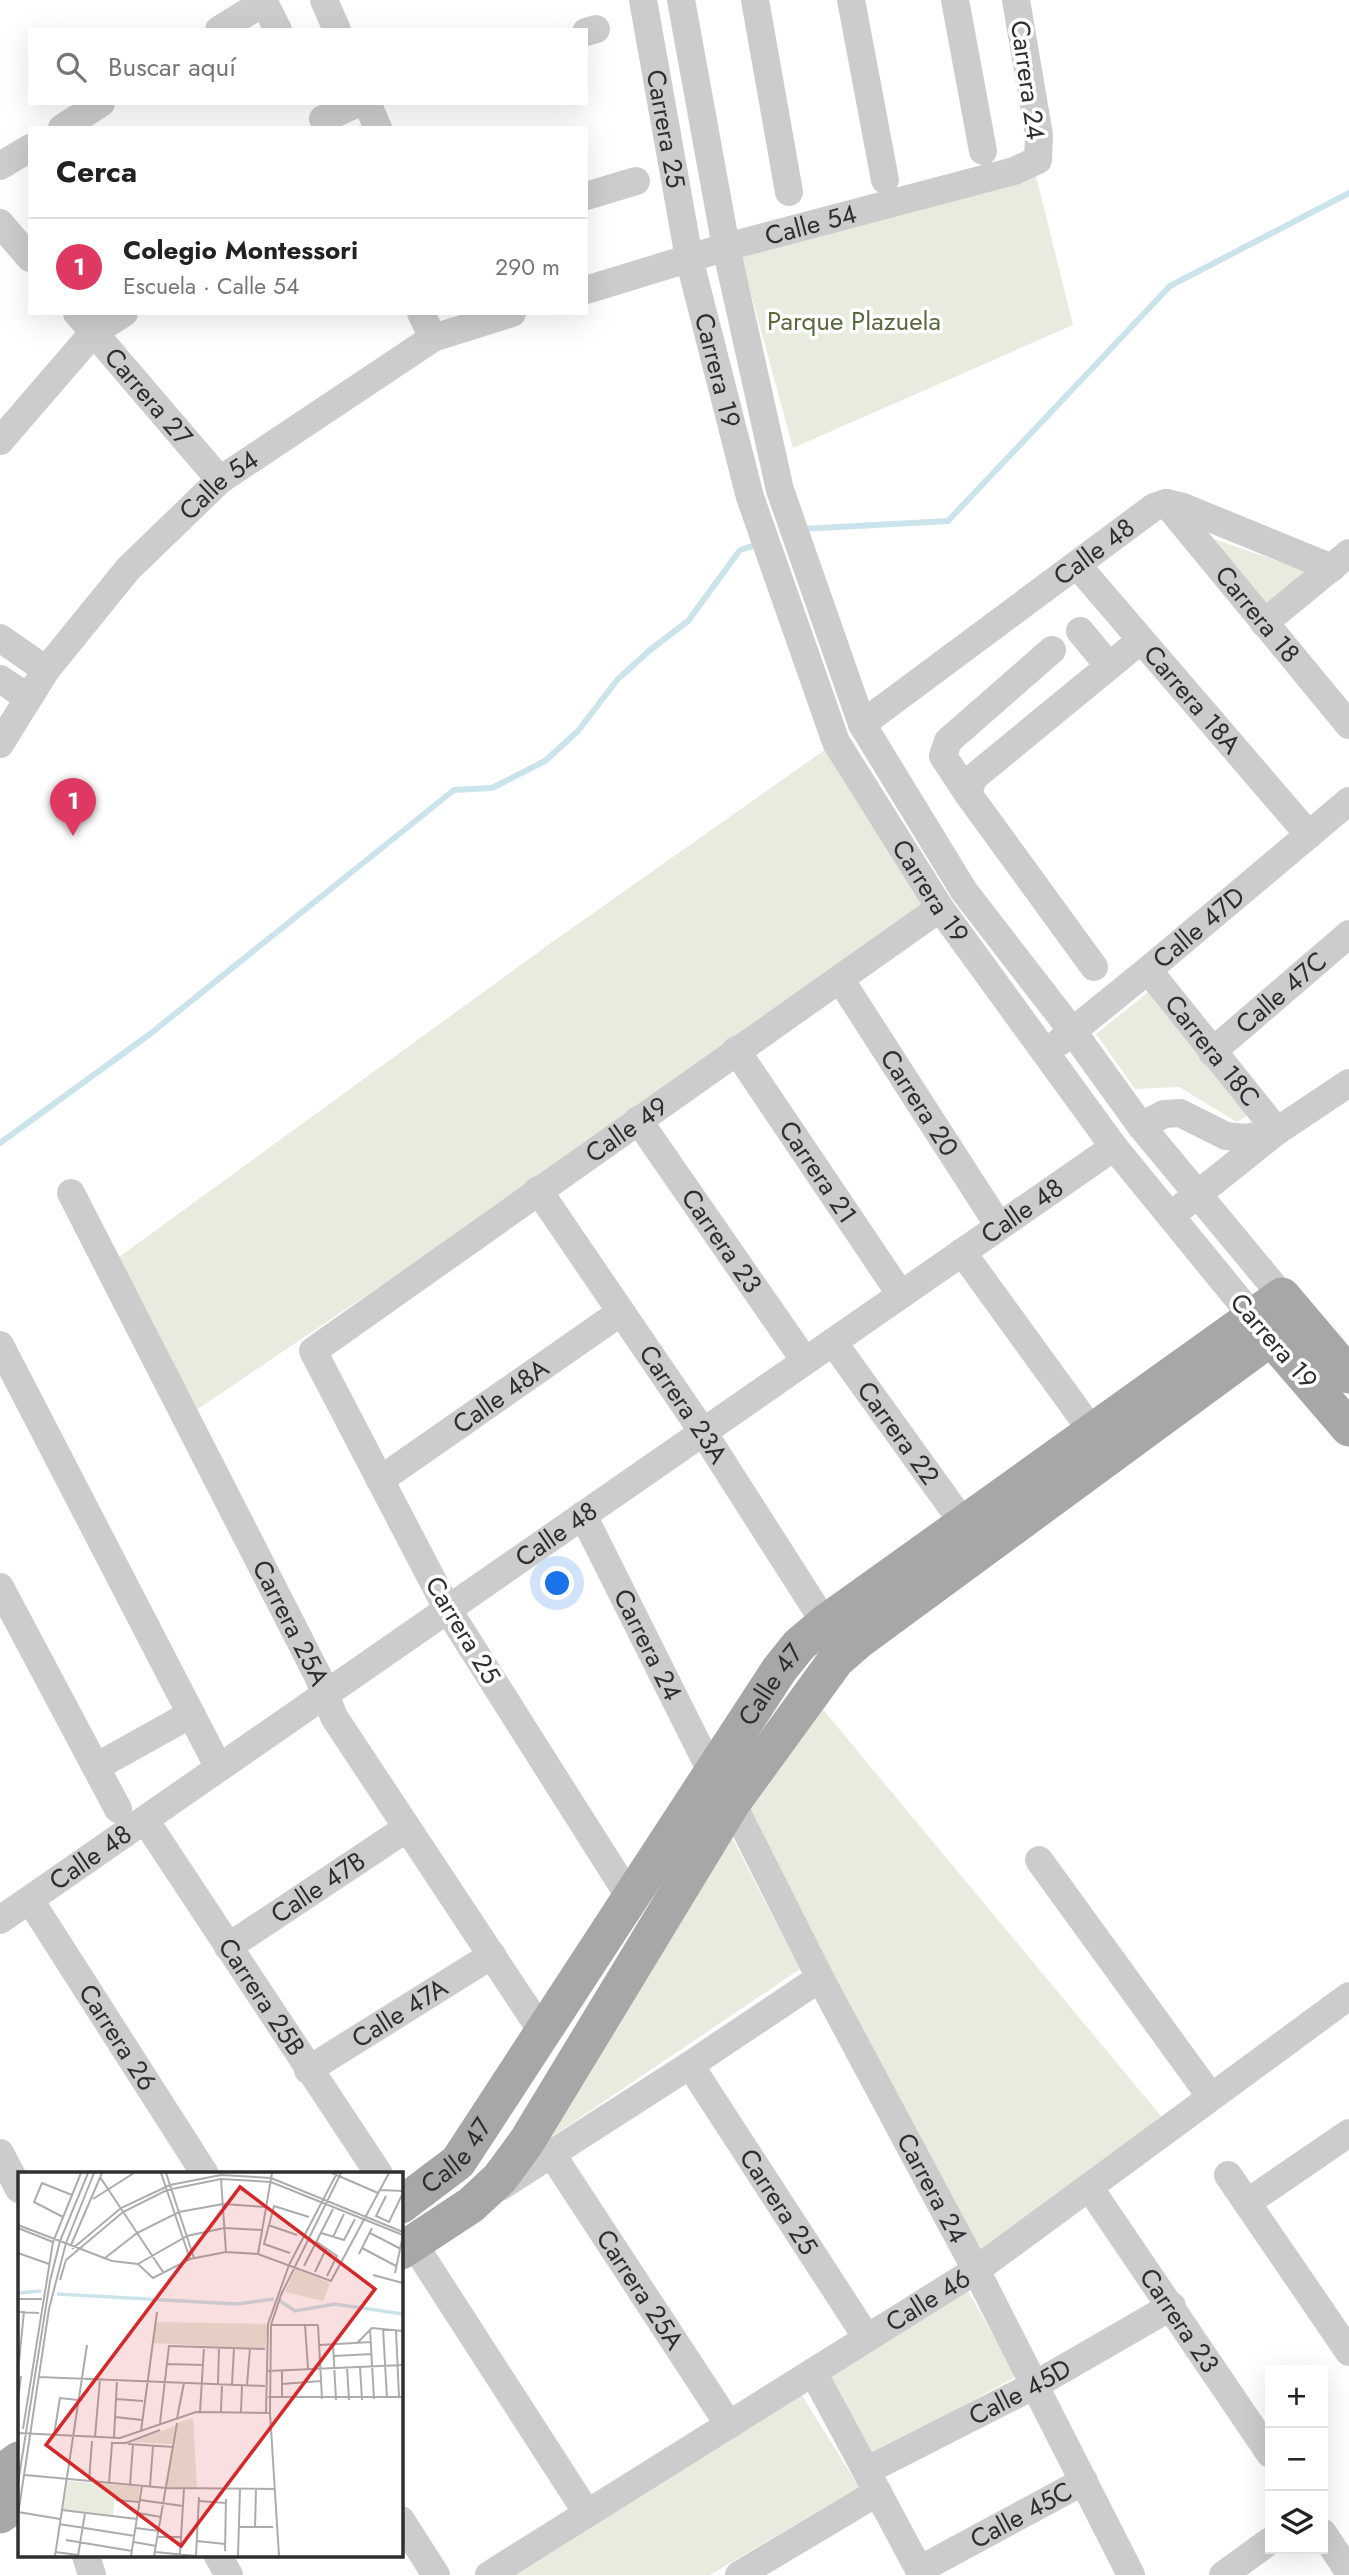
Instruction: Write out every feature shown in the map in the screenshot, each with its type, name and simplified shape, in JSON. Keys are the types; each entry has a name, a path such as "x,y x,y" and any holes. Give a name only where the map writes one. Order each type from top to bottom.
{"main road":[{"name":"Carrera 19","path":"1276,1317 1349,1375"},
{"name":"Carrera 19","path":"1276,1317 1349,1428"},
{"name":"Calle 47","path":"407,2247 471,2205 500,2178 527,2141 732,1803 836,1660 984,1522 1093,1431 1276,1317"},
{"name":"Calle 47","path":"402,2205 458,2162 779,1670 799,1644 825,1623 984,1522 1276,1317"},
{"path":"0,2515 9,2474"}],"street":[{"path":"324,0 336,28"},
{"name":"Carrera 25","path":"643,0 689,258"},
{"name":"Carrera 25","path":"681,0 726,247"},
{"path":"755,0 789,192"},
{"path":"851,0 885,180"},
{"path":"955,0 982,151"},
{"name":"Carrera 24","path":"1016,0 1039,135 1038,160"},
{"path":"222,28 263,1 277,28"},
{"path":"65,126 98,105"},
{"path":"322,117 353,105"},
{"path":"368,105 377,126"},
{"path":"0,166 28,149"},
{"name":"Calle 54","path":"588,289 726,247 1014,171 1038,160"},
{"path":"588,195 636,181"},
{"path":"0,223 28,256"},
{"name":"Carrera 19","path":"726,247 780,491 862,724 964,891 1073,1032 1141,1126 1198,1194 1276,1317"},
{"name":"Carrera 19","path":"689,258 750,497 836,742 940,908 1114,1147 1170,1216 1276,1317"},
{"path":"0,441 86,323 116,315"},
{"name":"Calle 54","path":"0,744 46,670 128,569 220,480 427,326 499,315"},
{"name":"Carrera 27","path":"86,323 220,480"},
{"path":"1166,503 1340,560"},
{"name":"Calle 48","path":"862,724 1154,507 1166,503"},
{"name":"Carrera 18","path":"1166,503 1349,725"},
{"path":"1264,623 1340,560"},
{"name":"Carrera 18A","path":"1077,565 1309,835"},
{"path":"1080,631 1109,666"},
{"path":"0,638 46,670"},
{"path":"968,794 973,778 1141,640"},
{"path":"1052,650 948,741 943,756 1094,967"},
{"path":"0,679 27,697"},
{"name":"Calle 47D","path":"1045,1053 1349,801"},
{"name":"Calle 49","path":"313,1351 940,908"},
{"name":"Calle 47C","path":"1212,1052 1349,934"},
{"name":"Carrera 18C","path":"1148,970 1277,1131"},
{"name":"Carrera 20","path":"840,979 999,1226"},
{"name":"Carrera 21","path":"736,1050 901,1295"},
{"path":"1170,1216 1277,1131 1349,1083"},
{"path":"1141,1126 1164,1114 1180,1113 1226,1136 1247,1138 1277,1131"},
{"name":"Carrera 23","path":"638,1120 805,1362"},
{"name":"Calle 48","path":"0,1920 1114,1147"},
{"name":"Carrera 23A","path":"538,1190 703,1432 825,1623"},
{"name":"Carrera 25A","path":"71,1193 318,1676 334,1717 543,2034"},
{"path":"962,1252 1093,1431"},
{"name":"Calle 48A","path":"380,1480 621,1312"},
{"name":"Carrera 22","path":"833,1342 984,1522"},
{"path":"0,1345 8,1380 219,1768"},
{"name":"Carrera 25","path":"313,1351 448,1610 631,1899"},
{"name":"Carrera 24","path":"583,1515 712,1773"},
{"path":"0,1587 118,1809"},
{"path":"96,1767 191,1714"},
{"name":"Carrera 24","path":"732,1803 820,1978 976,2270 1131,2575"},
{"name":"Carrera 25B","path":"145,1820 378,2172"},
{"name":"Calle 47B","path":"228,1947 408,1828"},
{"path":"1039,1860 1211,2097"},
{"name":"Carrera 26","path":"30,1899 204,2172"},
{"name":"Calle 47A","path":"309,2070 492,1955"},
{"name":"Calle 47","path":"471,2205 820,1978"},
{"name":"Calle 46","path":"489,2575 976,2270 1349,1996"},
{"name":"Carrera 25","path":"690,2065 867,2338"},
{"path":"1248,2202 1346,2140"},
{"path":"0,2153 18,2187"},
{"name":"Carrera 25A","path":"551,2153 729,2425"},
{"path":"1228,2175 1349,2353"},
{"name":"Carrera 23","path":"1089,2187 1265,2446"},
{"path":"407,2247 587,2514"},
{"name":"Calle 45D","path":"739,2575 872,2482 1172,2306"},
{"path":"813,2372 921,2573"},
{"name":"Calle 45C","path":"921,2573 1084,2481"},
{"path":"402,2522 436,2575"},
{"path":"1328,2540 1349,2572"},
{"path":"1223,2575 1265,2545"},
{"path":"87,2558 92,2575"},
{"path":"219,2558 229,2575"}],"green space":[{"name":"Parque Plazuela","path":"1036,176 1073,325 793,448 741,257"},
{"path":"1205,536 1321,576 1269,619"},
{"path":"836,742 940,908 186,1417 108,1265 555,940"},
{"path":"1151,990 1248,1115 1237,1122 1179,1087 1135,1089 1096,1034"},
{"path":"811,1695 1170,2127 976,2270 732,1803"},
{"path":"730,1834 800,1969 535,2148"},
{"path":"966,2288 1017,2376 869,2458 825,2371"},
{"path":"801,2394 859,2487 710,2575 513,2575"}],"waterway":[{"path":"802,529 948,521 1170,286 1349,193"},
{"path":"0,1143 150,1034 454,790 492,788 545,761 578,731 617,680 688,621 740,550 759,544"}],"place":[{"name":"Colegio Montessori","path":"73,836"}]}
